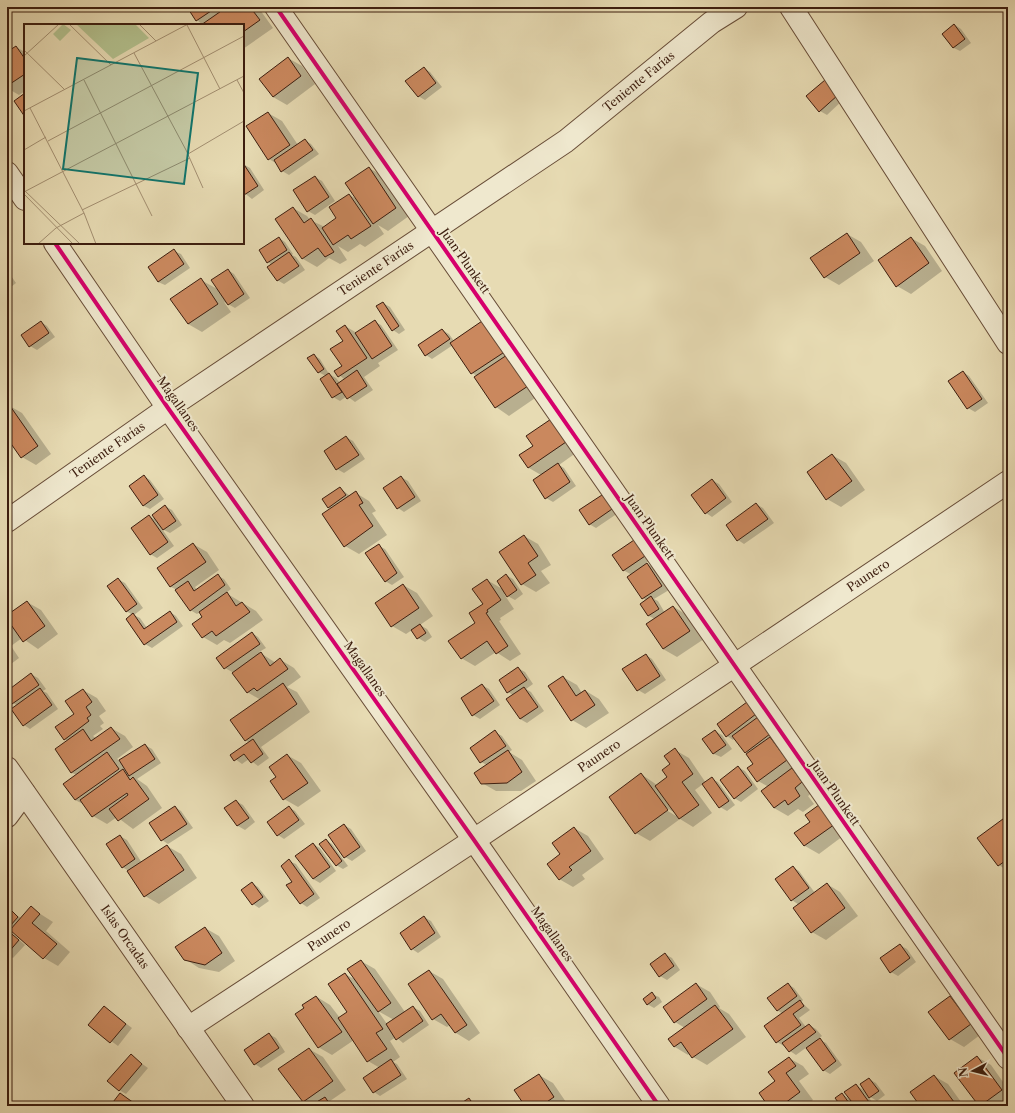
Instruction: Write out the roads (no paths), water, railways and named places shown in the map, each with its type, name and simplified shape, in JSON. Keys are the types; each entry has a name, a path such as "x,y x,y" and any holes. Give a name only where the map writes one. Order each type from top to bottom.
{"street":[{"name":"Juan Plunkett","path":"276,7 1008,1058"},
{"name":"Teniente Farías","path":"7,521 168,408 432,230 566,142 712,22 736,7"},
{"path":"791,7 1008,343"},
{"path":"7,173 24,198"},
{"name":"Magallanes","path":"56,244 168,408 474,840 659,1106"},
{"name":"Paunero","path":"188,1028 474,840 1008,482"},
{"name":"Islas Orcadas","path":"7,768 243,1106"},
{"path":"7,816 24,793"}]}
